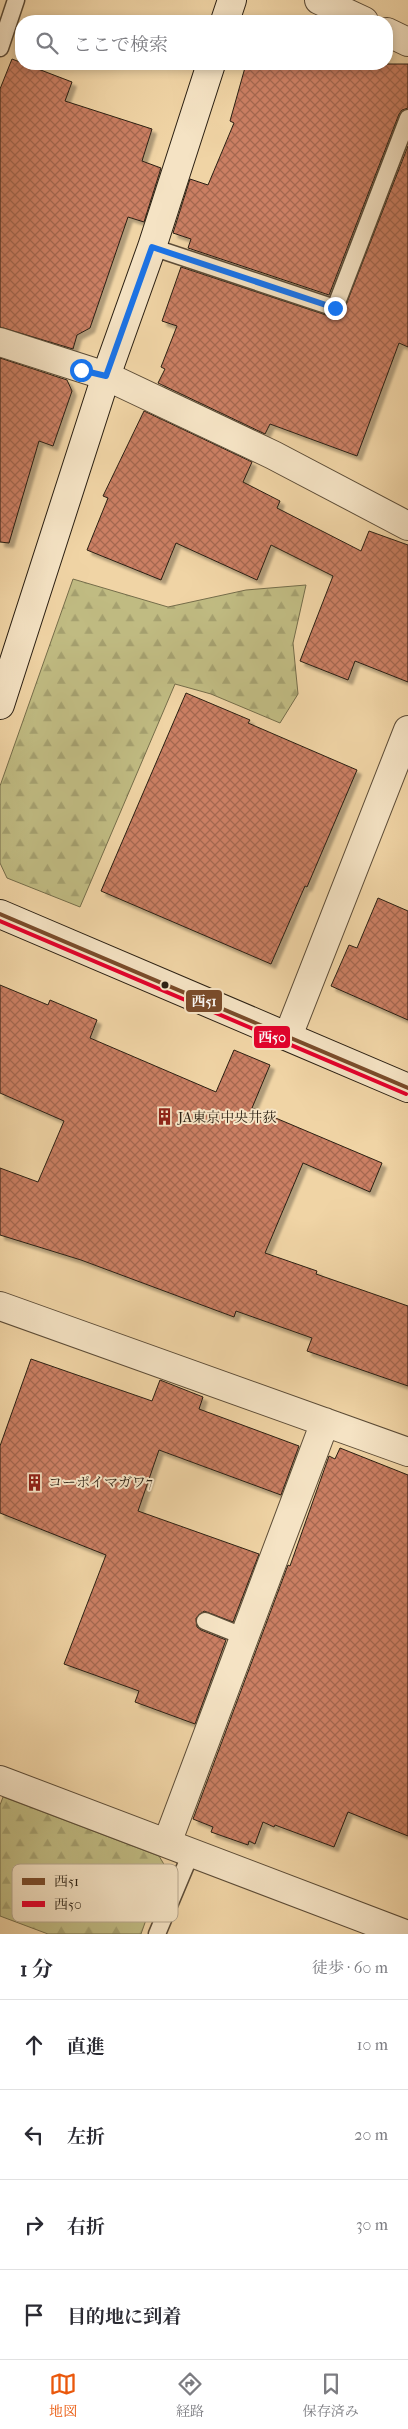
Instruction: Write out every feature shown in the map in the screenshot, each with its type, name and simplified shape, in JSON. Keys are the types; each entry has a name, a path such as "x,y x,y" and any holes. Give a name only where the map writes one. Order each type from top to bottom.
{"street":[{"path":"227,15 232,0"},
{"path":"319,0 351,15"},
{"path":"393,35 408,42"},
{"path":"0,705 106,376 152,247 210,70"},
{"path":"0,342 106,376 273,455 408,526"},
{"path":"288,1036 408,730"},
{"path":"0,914 408,1088"},
{"path":"0,1306 408,1452"},
{"path":"179,1848 245,1637 325,1422"},
{"path":"0,1780 405,1934"}],"lane":[{"path":"0,48 16,0"},
{"path":"152,247 335,308 408,118"},
{"path":"205,1622 245,1637"},
{"path":"175,1864 179,1848"}],"green space":[{"path":"73,579 168,607 246,590 306,585 293,643 298,694 280,723 211,694 175,684 80,907 7,878 0,863 0,786"},
{"path":"3,1797 159,1856 164,1864 12,1864 12,1920 0,1916 0,1805"},
{"path":"16,1922 145,1922 141,1934 48,1934"}],"building":[{"path":"12,59 15,60 15,70 41,70 72,82 65,101 152,129 142,161 161,168 144,222 128,217 90,328 77,335 73,349 0,327 0,89"},
{"path":"393,64 408,64 408,108 402,110 399,114 329,295 188,248 191,239 173,233 190,179 208,185 234,123 230,121 244,70 393,70"},
{"path":"408,146 408,347 399,343 357,456 270,424 265,434 158,383 165,369 161,367 177,326 162,321 181,267 332,317 342,315"},
{"path":"0,358 67,380 72,391 53,446 39,441 9,543 0,542"},
{"path":"144,411 252,462 243,482 280,501 277,508 361,551 369,531 408,545 408,682 355,661 348,680 300,661 333,576 271,545 257,580 176,543 161,580 87,550 108,498 103,496"},
{"path":"186,693 250,720 248,723 357,770 307,887 305,886 271,964 101,891"},
{"path":"378,898 408,911 408,1020 331,986 349,945 357,948"},
{"path":"0,985 48,1005 50,1000 97,1020 90,1038 216,1092 234,1050 270,1065 252,1108 382,1163 370,1192 303,1163 265,1253 317,1271 316,1274 408,1306 408,1386 307,1351 312,1338 236,1311 234,1317 81,1260 0,1235 0,1168 38,1182 64,1121 0,1093"},
{"path":"31,1359 152,1401 160,1380 203,1397 199,1409 299,1446 281,1495 159,1450 138,1511 259,1554 233,1622 204,1611 196,1618 197,1627 201,1630 226,1640 195,1724 135,1702 139,1691 64,1664 106,1555 0,1513 0,1446"},
{"path":"340,1448 408,1475 408,1836 348,1812 334,1847 263,1822 255,1844 249,1841 248,1845 211,1832 213,1827 193,1819 288,1565 290,1566 329,1456 335,1459"}],"transit line":[{"name":"西51","path":"0,914 408,1088"},
{"name":"西50","path":"0,921 406,1094"}],"place":[{"name":"JA東京中央井荻","path":"164,1117"},
{"name":"コーポイマガワ7","path":"34,1482"}],"route":[{"path":"81,370 106,376 152,247 335,308"}]}
